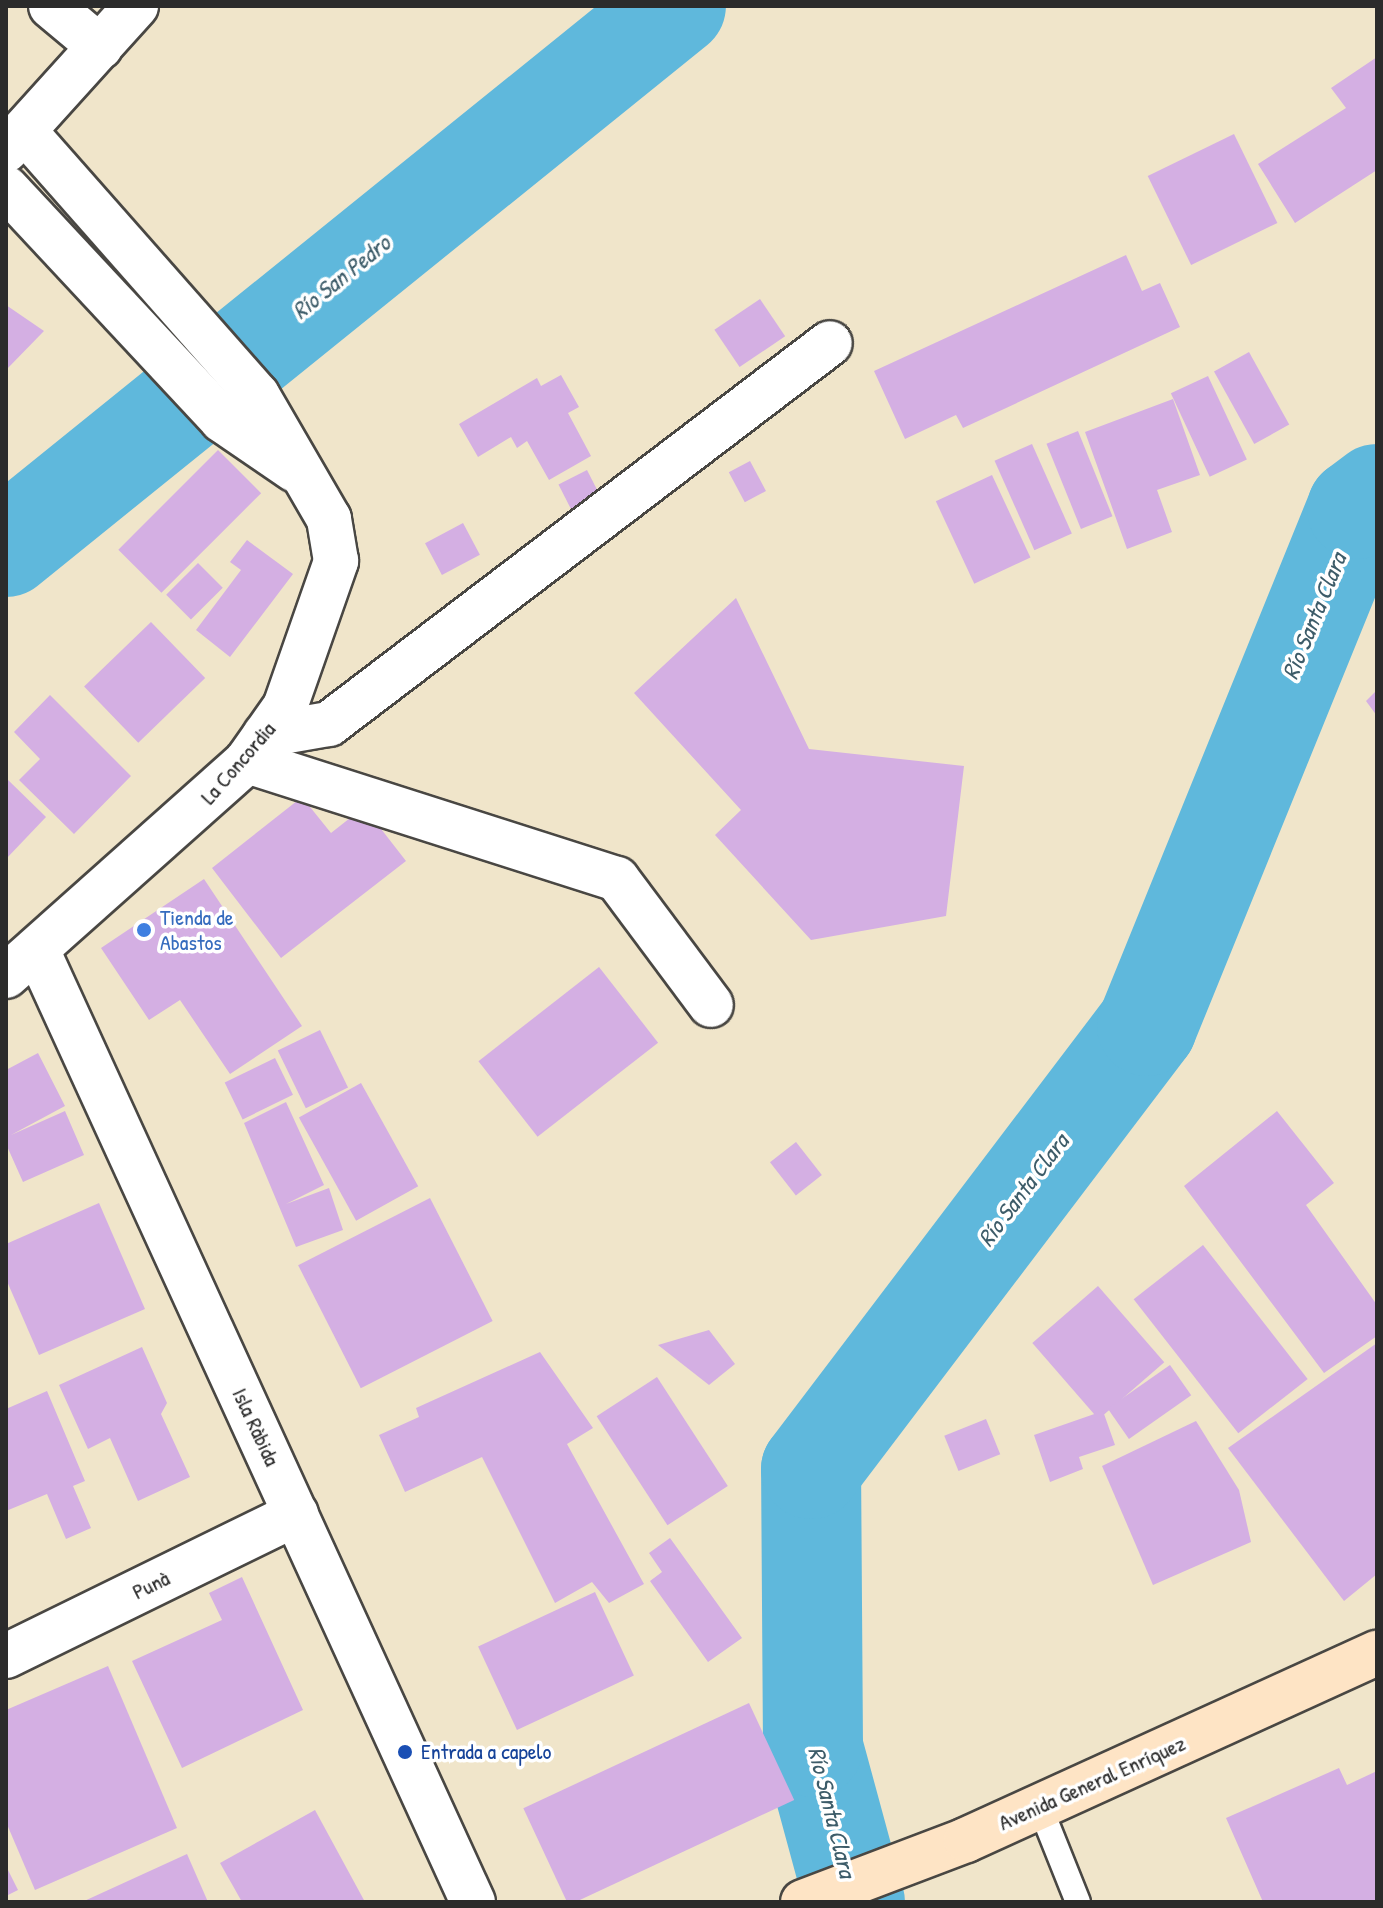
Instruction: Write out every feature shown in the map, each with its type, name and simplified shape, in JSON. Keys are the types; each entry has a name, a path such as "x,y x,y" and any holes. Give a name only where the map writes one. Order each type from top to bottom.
{"main road":[{"name":"Avenida General Enríquez","path":"803,1902 966,1840 1377,1653"}],"street":[{"path":"51,6 100,47"},
{"path":"15,141 136,6"},
{"name":"La Concordia","path":"15,141 95,211 257,395 309,479 329,519 336,561 312,646 256,748 22,964"},
{"name":"La Concordia","path":"6,188 222,420 309,479"},
{"path":"256,748 329,724 830,343"},
{"path":"256,748 617,879 711,1005"},
{"name":"Isla Ràbida","path":"22,964 296,1514 473,1902"},
{"name":"Punà","path":"6,1656 296,1514"}],"lane":[{"path":"1040,1807 1078,1902"}],"building":[{"path":"1377,57 1377,170 1295,223 1258,164 1346,108 1331,88"},
{"path":"1234,134 1277,223 1191,265 1148,176"},
{"path":"1126,255 1142,291 1160,283 1180,327 963,428 956,415 905,439 874,371"},
{"path":"760,299 785,336 740,367 714,330"},
{"path":"6,305 44,331 6,370"},
{"path":"1249,352 1289,425 1254,444 1214,371"},
{"path":"561,375 579,407 568,413 591,456 549,480 527,441 517,448 511,437 478,457 459,424 537,378 541,386"},
{"path":"1208,376 1247,459 1210,477 1171,393"},
{"path":"1173,399 1200,475 1157,490 1172,532 1127,549 1085,432"},
{"path":"1078,431 1112,516 1081,529 1046,444"},
{"path":"1032,444 1072,534 1034,550 995,461"},
{"path":"218,450 261,493 161,593 118,550"},
{"path":"750,461 766,491 745,502 729,472"},
{"path":"587,470 607,510 579,525 558,485"},
{"path":"992,475 1030,557 974,584 936,501"},
{"path":"463,523 480,555 442,575 425,543"},
{"path":"247,540 293,574 230,657 196,630 241,570 230,562"},
{"path":"198,563 223,588 191,620 166,595"},
{"path":"736,598 809,749 964,766 946,916 811,940 715,835 741,810 634,693"},
{"path":"151,622 205,678 138,743 84,687"},
{"path":"1377,690 1377,716 1366,701"},
{"path":"50,695 131,776 74,834 19,780 40,759 14,732"},
{"path":"6,778 46,817 6,859"},
{"path":"302,797 331,833 364,807 406,861 281,958 212,868"},
{"path":"204,879 302,1026 230,1074 180,1000 149,1020 101,948"},
{"path":"599,967 658,1043 538,1137 478,1061"},
{"path":"320,1030 348,1088 306,1108 278,1051"},
{"path":"38,1053 65,1106 11,1135 65,1111 84,1155 23,1182 6,1144 6,1070"},
{"path":"275,1058 293,1095 243,1119 225,1083"},
{"path":"361,1083 418,1186 356,1221 299,1117"},
{"path":"286,1102 324,1185 286,1204 329,1188 343,1230 296,1247 244,1123"},
{"path":"1277,1111 1334,1183 1306,1205 1377,1305 1377,1336 1324,1373 1184,1186"},
{"path":"796,1142 822,1175 796,1195 770,1162"},
{"path":"430,1198 493,1321 361,1388 298,1265"},
{"path":"99,1203 145,1309 39,1355 6,1279 6,1244"},
{"path":"1203,1245 1308,1379 1238,1433 1134,1299"},
{"path":"1098,1286 1164,1362 1099,1419 1032,1343"},
{"path":"709,1330 735,1364 709,1385 658,1345"},
{"path":"1377,1343 1377,1574 1344,1601 1228,1448"},
{"path":"142,1347 167,1403 161,1414 190,1477 138,1501 110,1438 88,1449 59,1385"},
{"path":"540,1352 593,1428 567,1444 644,1584 609,1603 592,1582 555,1603 482,1457 405,1492 379,1435 419,1417 416,1408"},
{"path":"1170,1365 1191,1395 1129,1439 1108,1409"},
{"path":"657,1377 728,1486 667,1525 597,1416"},
{"path":"47,1391 85,1481 73,1486 91,1528 66,1539 47,1494 6,1511 6,1409"},
{"path":"1103,1411 1115,1445 1079,1457 1083,1469 1050,1482 1034,1435"},
{"path":"986,1419 1000,1454 959,1471 944,1436"},
{"path":"1196,1421 1239,1490 1251,1542 1153,1585 1102,1466"},
{"path":"670,1538 742,1638 708,1662 650,1581 662,1572 649,1553"},
{"path":"242,1577 303,1710 182,1768 132,1661 222,1620 209,1593"},
{"path":"595,1592 634,1675 517,1730 478,1647"},
{"path":"108,1666 177,1828 35,1890 6,1822 6,1710"},
{"path":"749,1703 794,1800 575,1902 567,1902 523,1808"},
{"path":"1339,1768 1347,1785 1377,1771 1377,1902 1263,1902 1226,1818"},
{"path":"315,1810 365,1902 242,1902 220,1863"},
{"path":"187,1854 208,1902 82,1902"},
{"path":"6,1866 18,1890 6,1896"}],"waterway":[{"name":"Río San Pedro","path":"6,547 676,6"},
{"name":"Río Santa Clara","path":"855,1902 813,1747 811,1469 1147,1026 1357,509 1377,494"}],"place":[{"name":"Tienda de Abastos","path":"144,930"},
{"name":"Entrada a capelo","path":"405,1752"}]}
